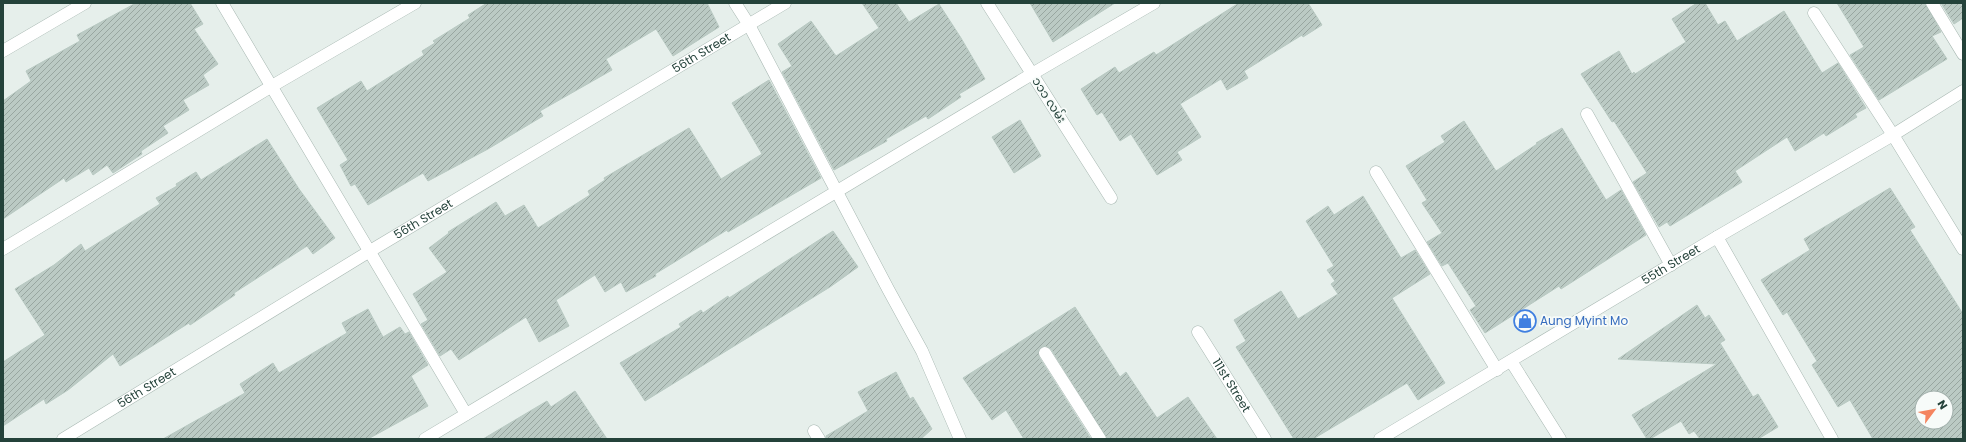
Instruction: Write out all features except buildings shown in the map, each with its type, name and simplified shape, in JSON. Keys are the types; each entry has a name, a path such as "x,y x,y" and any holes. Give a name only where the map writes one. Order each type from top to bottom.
{"street":[{"path":"3,51 85,3"},
{"path":"222,3 466,414"},
{"path":"3,249 272,86 415,3"},
{"path":"736,3 922,351 960,439"},
{"name":"56th Street","path":"63,439 370,251 785,3"},
{"name":"၁၁၁ လမ်း","path":"987,3 1111,198"},
{"path":"425,439 1032,74 1154,3"},
{"path":"1932,3 1963,54"},
{"path":"1814,13 1893,135 1963,249"},
{"name":"55th Street","path":"1380,439 1717,237 1893,135 1963,91"},
{"path":"1587,114 1671,265"},
{"path":"1376,172 1496,370"},
{"path":"1717,237 1832,439"},
{"name":"111st Street","path":"1198,332 1265,439"},
{"path":"1045,353 1100,439"},
{"path":"1511,361 1560,439"}],"place":[{"name":"Aung Myint Mo","path":"1525,321"}]}
